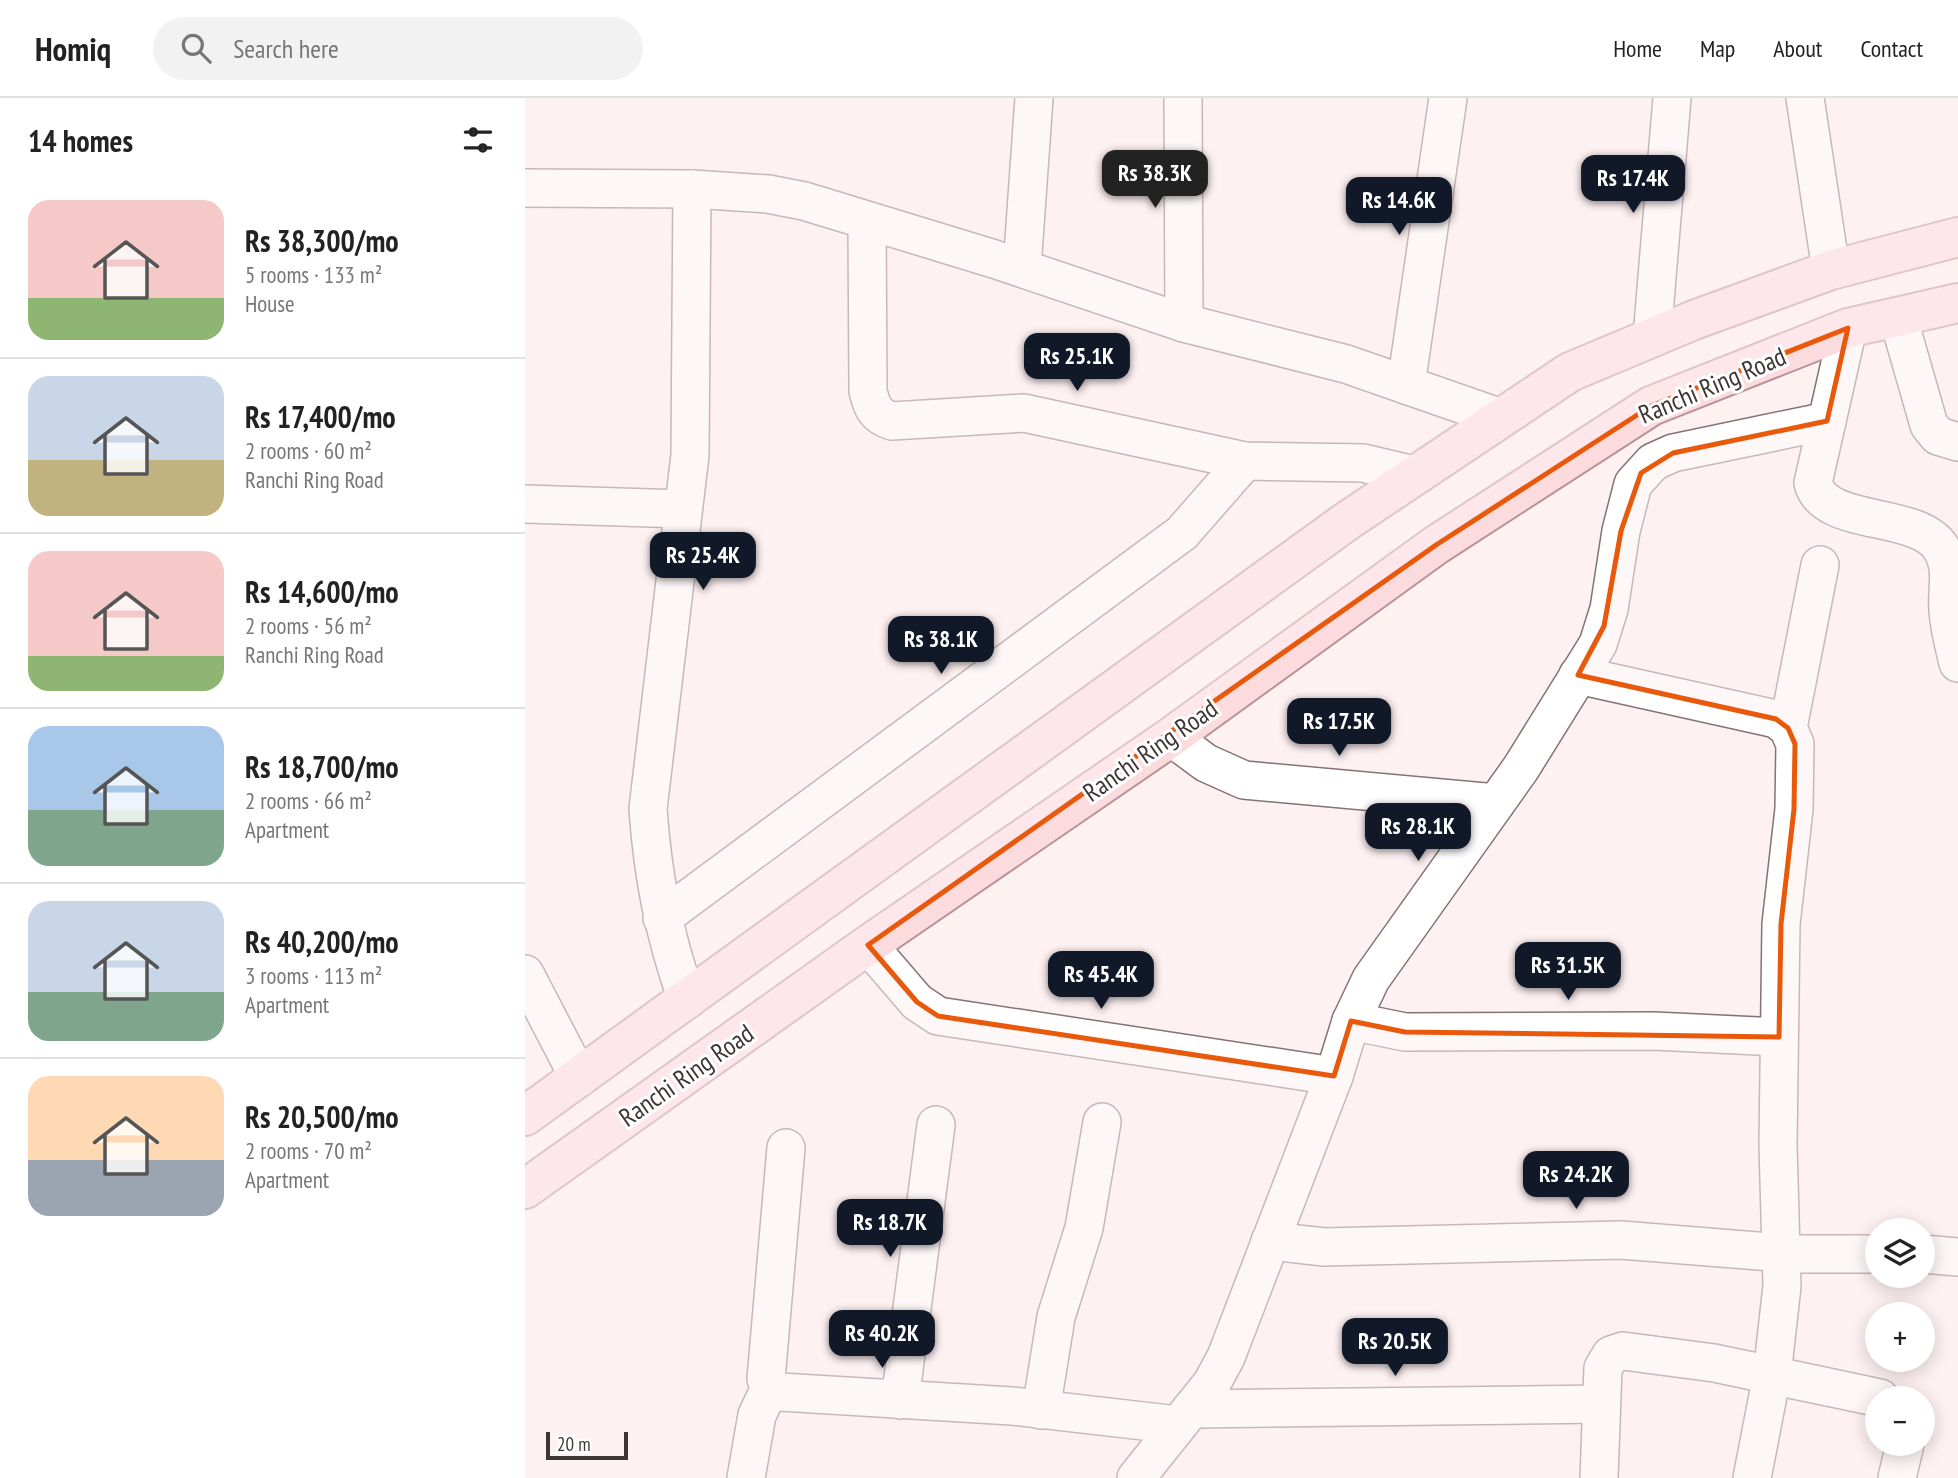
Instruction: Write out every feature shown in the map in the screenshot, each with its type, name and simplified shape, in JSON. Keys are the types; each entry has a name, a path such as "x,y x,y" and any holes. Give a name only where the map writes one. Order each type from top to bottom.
{"main road":[{"path":"525,1116 1313,545 1570,372 1652,337 1831,270 1958,237"},
{"name":"Ranchi Ring Road","path":"525,1189 868,945 1171,737 1436,545 1651,406 1849,328 1958,303"}],"street":[{"path":"1022,268 1034,98"},
{"path":"1183,98 1184,323"},
{"path":"1406,385 1448,98"},
{"path":"1652,337 1672,98"},
{"path":"1805,98 1831,270"},
{"path":"525,188 692,189 768,194 835,210 1022,268 1184,323 1346,364 1501,418"},
{"path":"687,1000 667,943 652,860 648,809 690,455 692,189"},
{"path":"867,222 868,391 874,411 881,418 892,421 1024,413 1245,461 1363,463 1414,475"},
{"path":"1898,317 1929,425 1938,436 1958,442"},
{"path":"1849,328 1813,483 1815,490 1832,506 1931,534 1942,550 1950,573 1947,608 1958,663"},
{"path":"1136,1478 1212,1383 1226,1357 1334,1076 1351,1021 1371,979 1496,803 1598,644 1633,484 1653,462 1673,453 1827,421"},
{"path":"662,918 1182,533 1245,461"},
{"path":"525,504 683,509"},
{"path":"1788,728 1820,565"},
{"path":"1579,676 1776,719 1788,728 1795,744 1794,810 1781,924 1781,1286 1772,1375 1752,1478"},
{"path":"1171,737 1206,763 1244,780 1496,803"},
{"path":"868,945 917,1002 938,1016 1334,1076"},
{"path":"525,974 579,1079"},
{"path":"1351,1021 1405,1032 1654,1031 1779,1037"},
{"path":"1041,1410 1056,1318 1084,1228 1102,1122"},
{"path":"900,1401 936,1125"},
{"path":"786,1148 766,1379 770,1388 780,1392 1184,1417 1599,1404"},
{"path":"1270,1241 1324,1247 1621,1240 1779,1252 1865,1254"},
{"path":"1935,1255 1958,1257"},
{"path":"1599,1478 1599,1404 1603,1368 1611,1355 1623,1351 1714,1363 1865,1395"},
{"path":"745,1478 757,1415 770,1388"},
{"path":"1897,1478 1902,1456"}],"highlighted area":[{"path":"1848,328 1827,421 1673,453 1641,473 1621,531 1604,626 1578,675 1776,719 1788,728 1795,744 1794,809 1781,924 1779,1037 1405,1032 1351,1021 1334,1076 938,1016 917,1002 868,945 1436,545 1651,406"}]}
